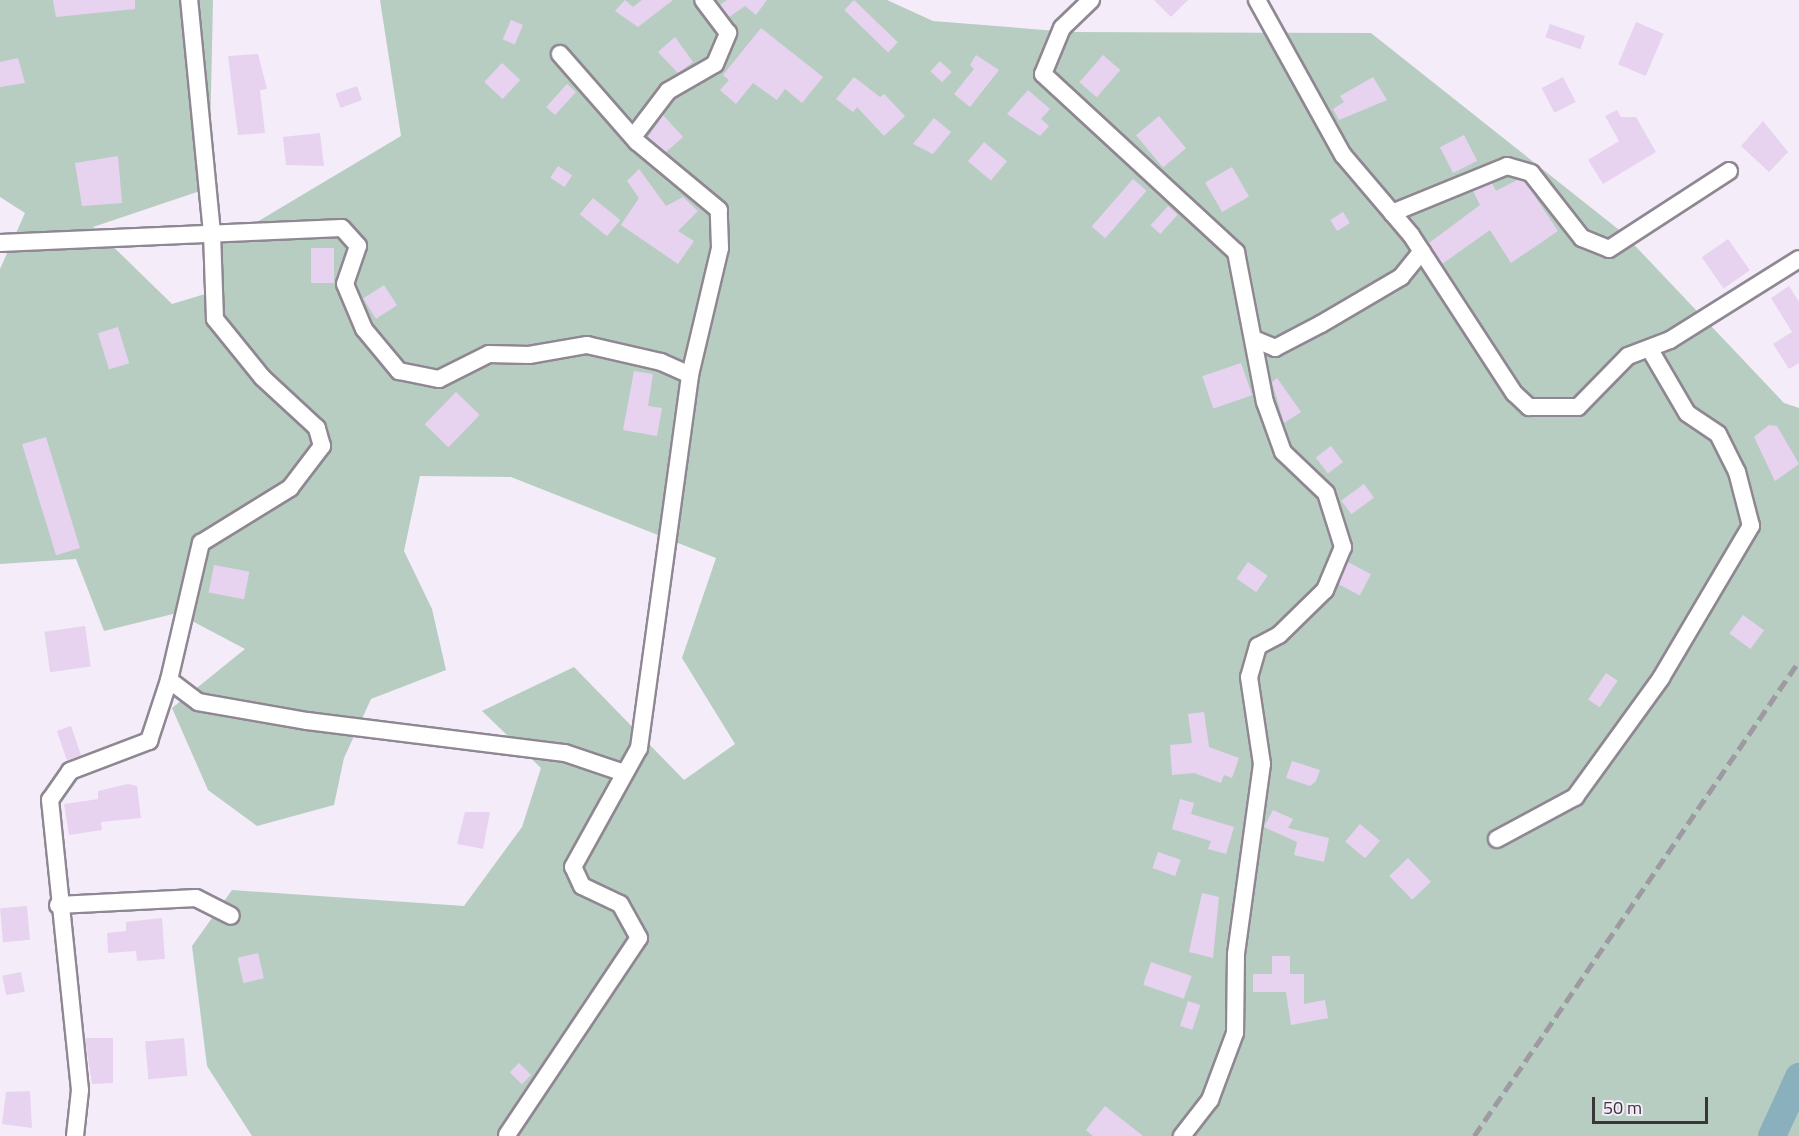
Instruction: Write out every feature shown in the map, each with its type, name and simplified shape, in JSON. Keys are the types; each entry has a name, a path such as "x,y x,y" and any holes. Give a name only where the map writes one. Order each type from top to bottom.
{"street":[{"path":"75,1136 80,1090 58,905 50,800 70,771 149,741 169,680 201,543 290,488 322,446 317,428 262,377 215,318 212,233 189,0"},
{"path":"633,137 668,91 715,64 728,33 703,0"},
{"path":"1091,0 1062,28 1043,74 1236,252 1265,402 1283,452 1326,493 1343,547 1325,590 1279,634 1258,646 1249,676 1262,764 1236,954 1235,1032 1210,1100 1182,1136"},
{"path":"1257,0 1343,155 1422,251 1514,393 1529,406 1578,406 1628,357 1649,348 1770,282 1799,259"},
{"path":"507,1135 639,938 620,904 582,886 573,867 639,748 656,645 690,375 720,248 719,210 633,137 560,54"},
{"path":"1392,213 1507,166 1532,173 1582,238 1609,249 1729,171"},
{"path":"0,243 342,228 358,246 345,284 364,329 399,371 440,379 489,354 529,355 587,345 661,362 690,375"},
{"path":"1254,339 1275,348 1322,324 1401,277 1422,251"},
{"path":"1497,839 1575,797 1662,678 1750,526 1737,472 1718,434 1687,413 1649,348"},
{"path":"169,680 198,702 307,722 565,753 624,773"},
{"path":"58,905 196,898 231,916"}],"green space":[{"path":"0,0 213,0 209,188 93,227 172,304 215,291 222,243 401,136 380,0 887,0 933,21 1070,32 1371,33 1623,233 1784,403 1799,408 1799,1136 252,1136 207,1066 192,946 232,890 464,906 522,827 541,768 482,711 574,667 684,780 735,744 682,658 716,558 511,477 420,476 404,551 432,609 446,670 371,699 344,758 334,805 257,826 208,790 172,708 245,649 177,613 104,631 76,559 0,564 0,269 25,213 0,197"}],"building":[{"path":"53,0 135,0 135,9 56,17"},
{"path":"625,0 633,7 642,0 673,0 638,27 615,11"},
{"path":"727,0 767,0 756,15 745,6 729,17 720,5"},
{"path":"854,0 898,42 888,52 844,10"},
{"path":"1154,0 1188,0 1171,17"},
{"path":"511,20 523,25 515,44 503,39"},
{"path":"1636,22 1664,34 1646,76 1618,64"},
{"path":"1550,24 1585,36 1580,49 1545,37"},
{"path":"761,28 823,77 802,103 785,89 777,100 753,83 736,104 720,90 729,80 723,75"},
{"path":"675,37 693,62 678,73 658,52"},
{"path":"258,54 267,89 260,90 265,133 238,135 228,56"},
{"path":"976,55 999,70 970,107 954,94 974,69 970,65"},
{"path":"1103,55 1120,70 1097,97 1079,82"},
{"path":"18,58 25,83 0,87 0,62"},
{"path":"940,61 952,72 942,82 930,71"},
{"path":"502,63 520,80 503,99 484,82"},
{"path":"854,77 880,97 884,94 905,116 884,136 857,107 853,112 836,99"},
{"path":"1373,77 1387,100 1339,120 1333,109 1344,102 1340,96"},
{"path":"1563,77 1576,102 1554,113 1542,88"},
{"path":"567,84 576,92 555,115 546,107"},
{"path":"357,86 362,100 341,108 335,94"},
{"path":"1028,90 1050,109 1041,119 1049,126 1040,136 1007,114"},
{"path":"1617,110 1621,117 1636,117 1656,152 1603,184 1588,160 1619,141 1605,116"},
{"path":"663,115 683,137 666,152 648,137"},
{"path":"1159,116 1186,148 1163,167 1136,135"},
{"path":"934,118 951,132 933,154 913,144"},
{"path":"1763,121 1788,152 1769,172 1741,146"},
{"path":"320,133 324,166 286,165 283,137"},
{"path":"1464,135 1477,161 1453,173 1440,147"},
{"path":"984,142 1007,161 991,180 968,161"},
{"path":"118,156 122,203 82,206 75,163"},
{"path":"558,166 572,175 565,187 550,178"},
{"path":"1232,167 1249,196 1222,212 1205,182"},
{"path":"639,169 666,206 683,197 698,211 678,231 694,241 678,264 621,225 639,198 627,181"},
{"path":"1133,179 1147,191 1105,238 1092,227"},
{"path":"1517,180 1525,182 1558,231 1511,263 1490,230 1442,264 1429,243 1480,205 1473,191 1492,183 1496,191"},
{"path":"593,198 620,220 607,236 580,214"},
{"path":"1168,206 1178,215 1160,234 1151,225"},
{"path":"1343,212 1350,223 1337,231 1330,220"},
{"path":"1728,239 1750,270 1724,288 1702,257"},
{"path":"311,248 334,248 334,283 311,283"},
{"path":"384,285 397,305 376,319 363,299"},
{"path":"1789,286 1799,302 1799,363 1789,369 1773,344 1792,332 1771,298"},
{"path":"118,327 129,363 109,369 98,333"},
{"path":"1241,363 1252,395 1213,408 1202,376"},
{"path":"634,371 653,374 648,406 662,408 657,436 623,430"},
{"path":"1277,378 1301,412 1284,423 1272,382"},
{"path":"456,392 480,415 448,447 425,424"},
{"path":"1769,425 1777,426 1799,464 1775,481 1754,437"},
{"path":"46,437 80,548 56,555 22,444"},
{"path":"1331,446 1343,462 1328,473 1316,457"},
{"path":"1364,484 1374,498 1351,514 1341,500"},
{"path":"1248,562 1268,576 1256,592 1237,578"},
{"path":"1348,562 1371,574 1360,595 1337,583"},
{"path":"214,565 249,572 244,599 209,592"},
{"path":"1743,615 1764,630 1751,649 1729,634"},
{"path":"85,626 91,667 50,672 44,632"},
{"path":"1606,673 1618,681 1600,707 1588,700"},
{"path":"1204,712 1209,747 1239,758 1232,778 1224,775 1221,783 1194,773 1172,775 1170,745 1192,743 1188,714"},
{"path":"71,726 81,755 67,760 57,731"},
{"path":"1292,761 1320,770 1316,781 1310,786 1286,778"},
{"path":"128,784 137,786 141,818 101,822 102,830 69,835 64,804 98,799 98,791"},
{"path":"1180,799 1194,803 1191,814 1234,827 1226,854 1208,849 1211,841 1172,829"},
{"path":"1273,810 1293,819 1288,828 1329,838 1324,862 1294,855 1297,842 1264,827"},
{"path":"465,812 490,812 483,849 457,844"},
{"path":"1360,824 1380,841 1365,858 1345,842"},
{"path":"1158,852 1181,860 1175,876 1152,868"},
{"path":"1408,858 1431,882 1412,900 1389,876"},
{"path":"1202,893 1219,897 1213,958 1189,952"},
{"path":"27,906 30,940 3,942 0,908"},
{"path":"162,918 165,959 137,961 136,951 108,953 107,933 126,931 126,922"},
{"path":"258,953 264,978 243,983 238,958"},
{"path":"1272,956 1290,956 1290,974 1304,974 1304,1004 1325,1000 1328,1018 1291,1025 1286,992 1253,992 1253,974 1272,974"},
{"path":"1151,962 1192,976 1184,999 1143,985"},
{"path":"21,972 25,992 6,995 2,976"},
{"path":"1188,1001 1200,1005 1192,1030 1180,1026"},
{"path":"85,1038 113,1038 113,1083 92,1084"},
{"path":"184,1038 187,1076 148,1079 145,1041"},
{"path":"519,1063 531,1075 522,1084 510,1072"},
{"path":"30,1091 32,1128 2,1124 6,1092"},
{"path":"1105,1106 1143,1136 1093,1136 1086,1130"}],"waterway":[{"path":"1772,1136 1799,1077"}],"railway":[{"path":"1474,1136 1799,661"}]}
